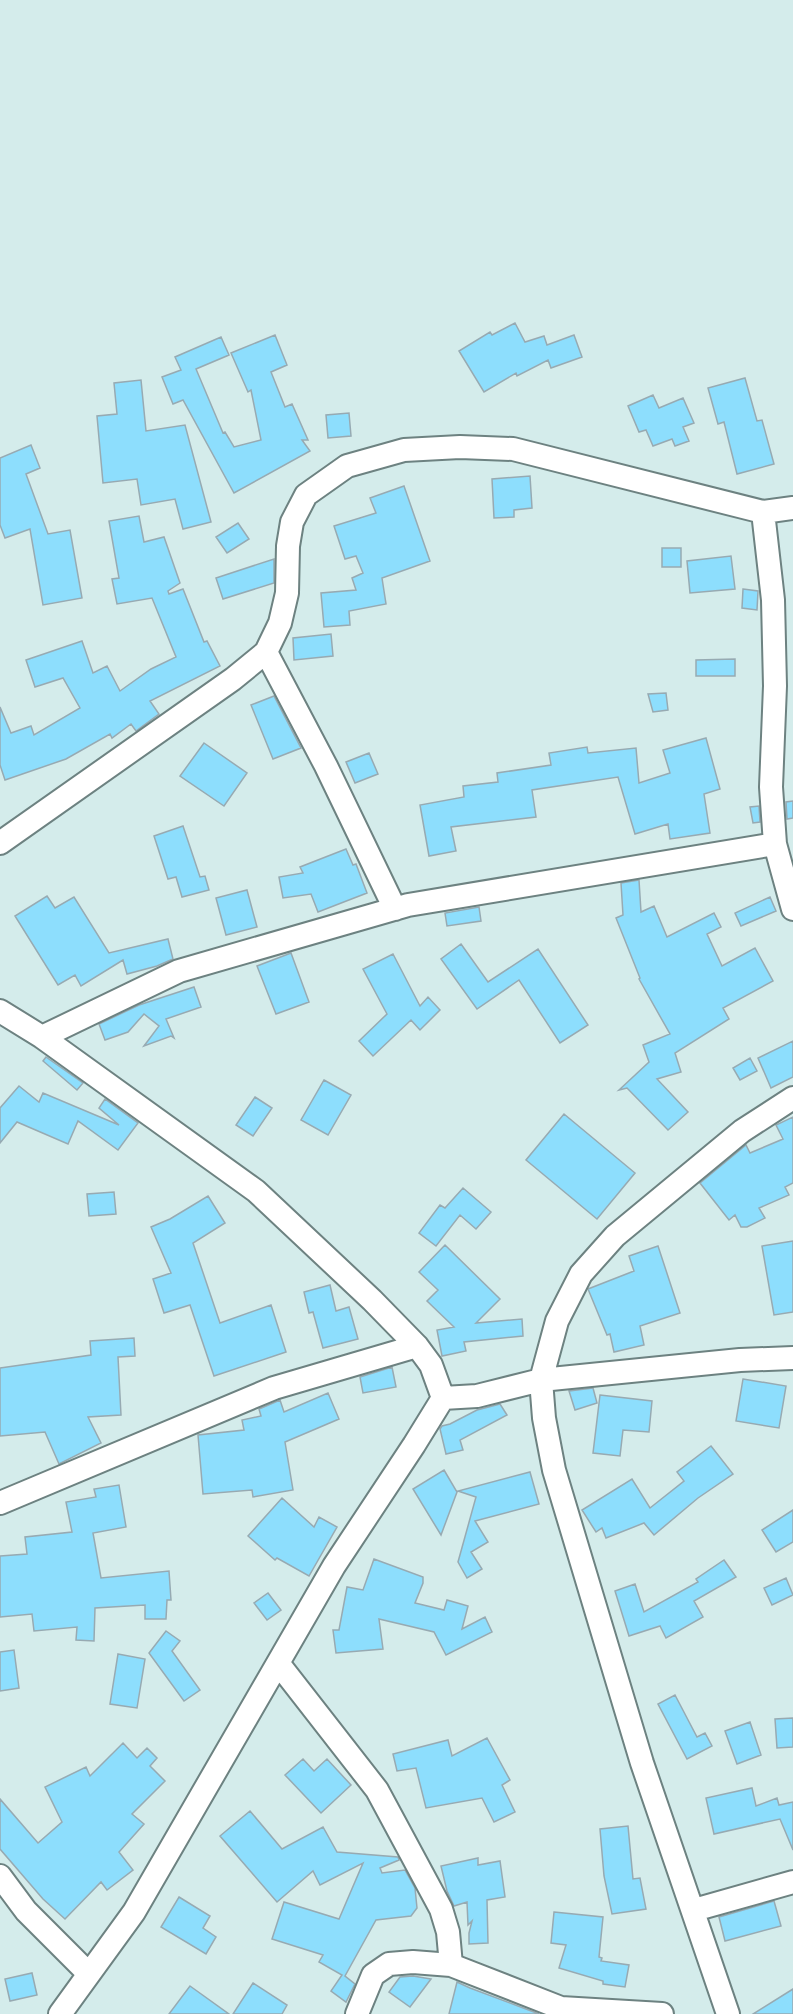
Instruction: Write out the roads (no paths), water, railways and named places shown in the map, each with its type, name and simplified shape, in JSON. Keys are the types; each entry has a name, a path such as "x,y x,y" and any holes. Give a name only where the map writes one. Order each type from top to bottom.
{"street":[{"path":"0,843 223,686 266,652 280,623 287,593 288,546 292,522 306,495 347,466 404,450 460,447 513,449 763,512 793,508"},
{"path":"763,512 773,600 775,686 771,787 775,844 793,909"},
{"path":"266,652 326,766 395,909"},
{"path":"42,1037 179,971 408,905 775,844"},
{"path":"0,1011 42,1037 256,1191 372,1300 417,1346 431,1365 443,1398"},
{"path":"728,2014 642,1763 554,1470 544,1418 541,1380 557,1321 581,1274 615,1236 742,1131 793,1098"},
{"path":"0,1503 274,1388 417,1346"},
{"path":"443,1398 477,1396 541,1380 740,1360 793,1358"},
{"path":"60,2014 134,1912 334,1566 443,1398"},
{"path":"278,1663 377,1790 441,1909 448,1932 452,1965"},
{"path":"0,1876 26,1911 89,1974"},
{"path":"693,1910 793,1882"},
{"path":"357,2014 373,1975 389,1964 413,1962 452,1965 561,2008 662,2014"}]}
